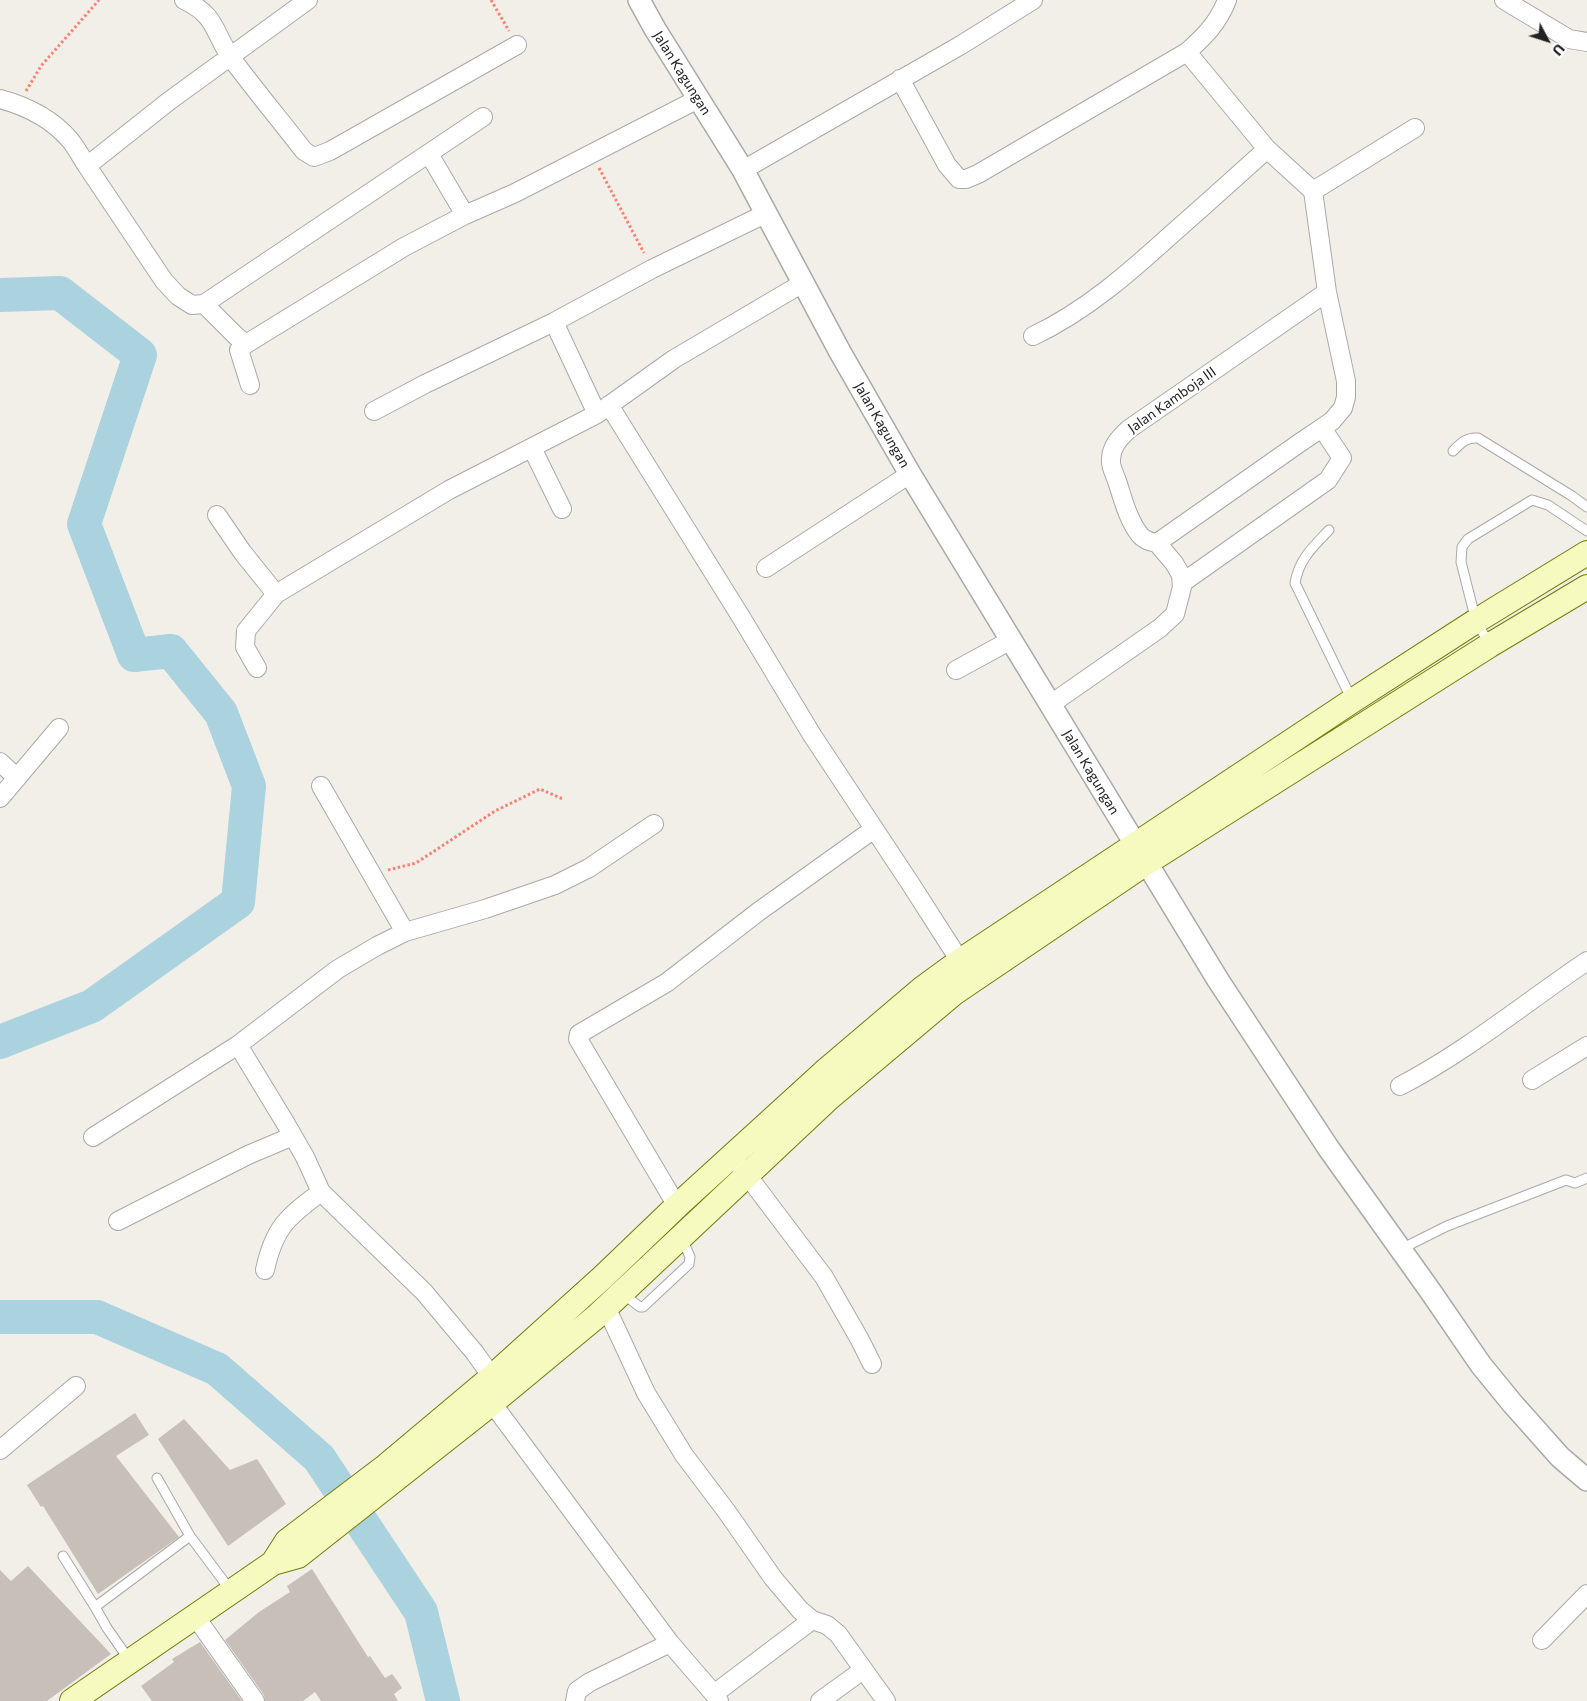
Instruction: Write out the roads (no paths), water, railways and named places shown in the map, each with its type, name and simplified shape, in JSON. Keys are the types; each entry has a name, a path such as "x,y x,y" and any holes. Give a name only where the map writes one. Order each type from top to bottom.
{"main road":[{"path":"72,1701 273,1562 298,1556 308,1537 389,1473 492,1403 597,1316 829,1098 954,993 1140,854 1352,701 1476,621 1587,553"},
{"path":"389,1473 823,1073 922,988 960,961 1587,587"}],"street":[{"path":"184,0 196,6 211,20 230,56 304,151 314,157 330,151 517,45"},
{"path":"87,166 169,101 308,0"},
{"name":"Jalan Kagungan","path":"639,0 655,30 743,170 840,352 910,474 1218,980 1329,1149 1487,1372 1512,1404 1560,1457 1587,1480"},
{"path":"743,170 900,80 1033,0"},
{"path":"900,80 947,166 958,179 966,179 978,174 1187,52 1205,36 1220,17 1227,0"},
{"path":"1504,0 1569,39 1587,42"},
{"path":"1157,543 1332,421 1343,408 1346,397 1346,381 1327,292 1313,191 1267,149 1187,52"},
{"path":"0,99 18,104 41,116 56,126 70,140 164,281 178,296 192,305 204,304 483,117"},
{"path":"250,385 239,350 246,344 404,247 515,193 698,99"},
{"path":"1313,191 1415,128"},
{"path":"1033,336 1059,324 1141,262 1267,149"},
{"path":"429,154 465,216"},
{"path":"374,411 425,384 554,322 652,269 765,214"},
{"path":"257,668 245,647 246,631 276,594 449,490 603,410 674,360 803,283"},
{"name":"Jalan Kamboja III","path":"1182,583 1181,574 1174,563 1157,543 1141,537 1133,525 1110,463 1112,450 1118,439 1128,429 1327,292"},
{"path":"204,304 246,344"},
{"path":"554,322 603,410 741,617 812,735 960,961"},
{"path":"1051,704 1160,628 1176,614 1182,583 1328,480 1342,458 1322,428"},
{"path":"532,448 562,509"},
{"path":"766,568 910,474"},
{"path":"217,516 276,594"},
{"path":"956,670 1011,640"},
{"path":"0,798 59,728"},
{"path":"0,762 17,778"},
{"path":"321,786 405,932"},
{"path":"93,1138 238,1045 338,969 405,932 485,909 555,885 589,868 654,824"},
{"path":"677,1206 578,1039 579,1034 666,983 758,912 874,828"},
{"path":"1400,1086 1425,1073 1474,1042 1587,960"},
{"path":"238,1045 305,1157 320,1192 424,1292 475,1353 492,1377"},
{"path":"1532,1080 1587,1046"},
{"path":"118,1221 248,1155 292,1136"},
{"path":"732,1157 748,1174 824,1277 872,1364"},
{"path":"265,1270 276,1234 293,1213 320,1192"},
{"path":"613,1300 646,1393 684,1455 773,1578 800,1610 812,1620 827,1625 838,1634 850,1648 863,1670 886,1701"},
{"path":"0,1450 76,1386"},
{"path":"492,1403 670,1642 716,1697 812,1620"},
{"path":"1542,1640 1587,1594"},
{"path":"195,1616 255,1701"},
{"path":"575,1701 577,1691 590,1682 670,1642"},
{"path":"820,1701 863,1670"}],"lane":[{"path":"1453,451 1470,437 1478,438 1587,507"},
{"path":"1490,645 1476,621 1461,562 1462,547 1468,539 1532,500 1548,505 1587,531"},
{"path":"1328,530 1304,558 1297,571 1295,583 1352,701"},
{"path":"1401,1249 1447,1226 1566,1180 1575,1182 1587,1178"},
{"path":"156,1478 190,1536 232,1591"},
{"path":"95,1607 190,1536"},
{"path":"63,1556 107,1628 130,1661"}],"waterway":[{"path":"0,295 60,293 140,355 84,524 134,655 171,651 221,713 249,786 238,902 92,1006 0,1042"},
{"path":"0,1317 97,1317 217,1369 319,1458 421,1612 443,1701"}]}
